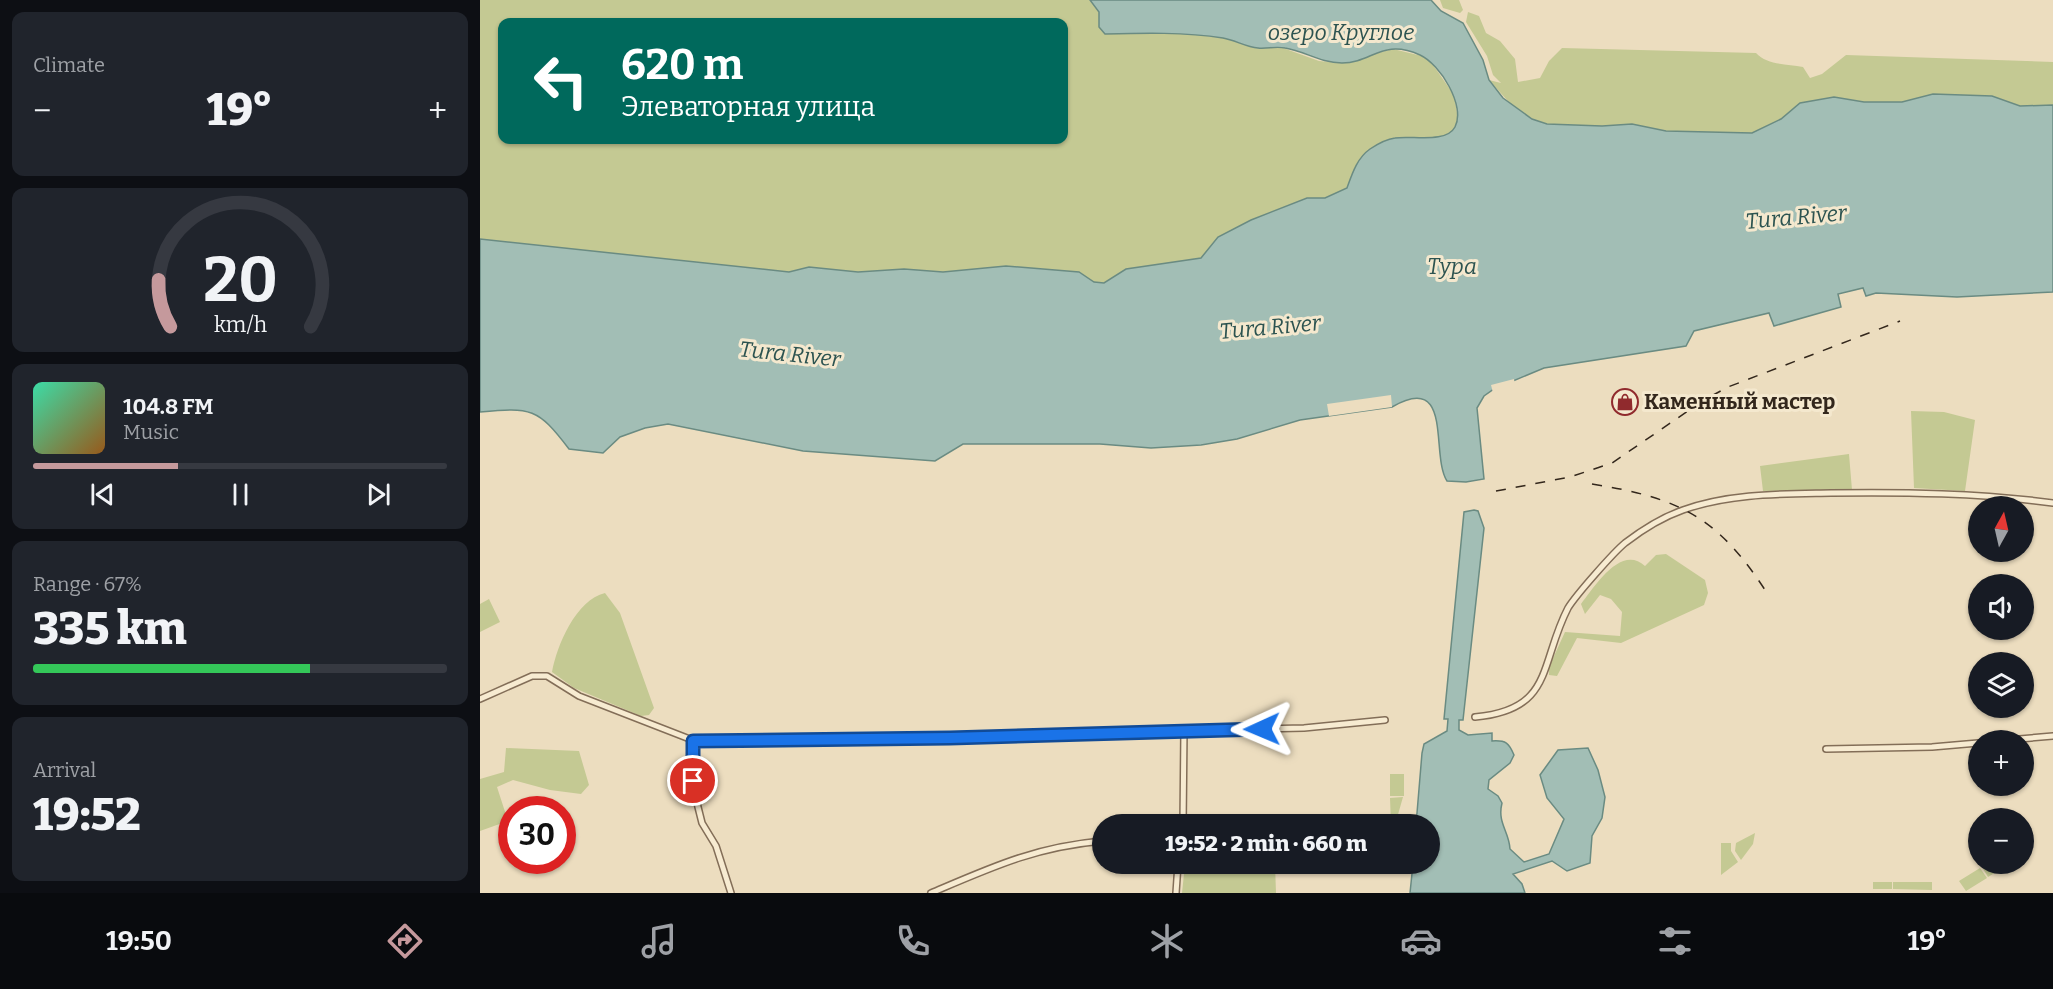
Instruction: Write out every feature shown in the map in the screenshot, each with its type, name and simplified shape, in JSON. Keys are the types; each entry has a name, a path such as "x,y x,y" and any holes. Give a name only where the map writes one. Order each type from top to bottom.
{"street":[{"path":"1475,717 1514,710 1530,698 1543,678 1569,606 1623,544 1666,516 1686,509 1770,494 1907,492 2053,503"},
{"path":"480,699 532,676 547,676 579,696 693,741 957,738 1304,728 1385,720"},
{"path":"1183,814 1184,730"},
{"path":"2034,738 2053,736"},
{"path":"693,741 693,781 698,807 702,823 716,846 731,893"},
{"path":"1826,749 1932,747 1968,744"},
{"path":"931,893 1028,854 1052,847 1092,842"},
{"path":"1176,893 1177,874"}],"green space":[{"path":"480,0 1090,0 1099,12 1099,27 1105,34 1179,33 1225,38 1257,48 1283,48 1319,61 1340,63 1393,49 1422,56 1431,62 1454,95 1458,119 1454,130 1444,137 1393,138 1355,167 1347,188 1325,198 1307,198 1218,237 1201,258 1126,269 1104,283 1094,282 1079,272 1006,266 943,272 904,269 858,272 809,267 789,272 480,239"},
{"path":"1440,0 1459,0 1463,10 1460,13 1443,8"},
{"path":"1468,12 1479,16 1486,33 1500,41 1515,59 1518,82 1540,78 1549,61 1562,48 1756,53 1771,62 1803,67 1810,78 1822,74 1846,55 2053,62 2053,105 2020,106 1992,96 1933,94 1902,102 1864,102 1834,97 1800,103 1781,119 1752,133 1707,134 1666,131 1632,124 1602,126 1547,124 1516,110 1489,80 1501,83 1493,75 1487,56 1466,22"},
{"path":"1911,411 1944,412 1975,420 1965,491 1914,488"},
{"path":"1849,454 1852,490 1763,491 1760,466"},
{"path":"1666,554 1705,580 1708,593 1704,605 1621,643 1577,638 1557,676 1549,675 1549,667 1565,632 1620,636 1622,612 1611,599 1600,595 1585,614 1581,604 1601,578 1609,570 1627,560 1636,561 1645,566 1656,555"},
{"path":"605,593 620,613 654,708 649,715 641,716 574,688 552,672 563,637 577,614 585,604"},
{"path":"489,599 500,622 480,632 480,604"},
{"path":"506,748 579,751 589,785 581,794 550,790 513,780 497,787 500,796 498,796 498,825 480,831 480,779 504,772"},
{"path":"1390,774 1404,774 1404,796 1390,796"},
{"path":"1403,797 1398,814 1391,814 1390,798"},
{"path":"1755,833 1753,844 1741,860 1735,851 1736,843"},
{"path":"1721,843 1731,843 1731,851 1738,862 1721,875"},
{"path":"1184,874 1275,874 1276,893 1182,893"},
{"path":"1970,874 1984,874 1987,878 1966,891 1959,881"},
{"path":"1873,882 1892,882 1892,889 1873,889"},
{"path":"1893,882 1932,882 1932,890 1893,889"}],"water":[{"name":"Тура","path":"1090,0 1431,0 1441,11 1463,23 1483,60 1489,80 1503,98 1532,119 1547,124 1602,126 1632,124 1666,131 1752,133 1781,119 1800,103 1834,97 1864,102 1902,102 1933,94 1992,96 2020,106 2053,105 2053,292 1957,297 1876,293 1866,296 1863,288 1838,294 1841,307 1774,326 1769,313 1694,331 1686,346 1544,368 1494,389 1484,396 1477,408 1484,479 1466,482 1447,481 1442,469 1436,421 1432,408 1424,400 1411,399 1392,407 1300,420 1237,439 1201,445 1151,448 1100,444 963,444 935,461 803,451 668,424 645,428 620,437 603,453 569,449 549,425 532,413 511,410 480,412 480,239 789,272 809,267 858,272 904,269 943,272 1006,266 1079,272 1094,282 1104,283 1126,269 1201,258 1218,237 1251,220 1307,198 1325,198 1347,188 1362,157 1378,144 1402,137 1436,137 1450,132 1455,127 1457,108 1443,76 1428,60 1407,50 1387,50 1352,62 1342,63 1327,61 1285,48 1254,47 1208,36 1164,33 1105,34 1099,27 1099,12"},
{"path":"1478,511 1484,528 1463,720 1459,720 1459,730 1468,735 1492,733 1492,741 1501,741 1509,745 1514,755 1510,763 1489,780 1488,789 1498,796 1502,803 1502,822 1510,849 1524,862 1549,854 1564,819 1547,798 1540,775 1558,750 1588,748 1598,770 1605,797 1602,818 1592,836 1590,863 1567,871 1552,861 1513,874 1522,884 1525,893 1410,893 1412,874 1440,874 1440,814 1417,814 1424,744 1447,731 1448,719 1444,719 1464,512"}],"pier":[{"path":"1514,379 1515,385 1493,393 1491,385"},
{"path":"1391,395 1392,407 1329,416 1327,404"}],"railway":[{"path":"1496,491 1570,477 1612,463 1704,400 1728,387 1900,321"},
{"path":"1592,484 1650,496 1694,515 1731,546 1767,593"}],"place":[{"name":"Каменный мастер","path":"1625,402"}],"route":[{"path":"693,781 693,741 700,743 950,738 1262,729"}],"water label":[{"name":"озеро Круглое","path":"1341,32"},
{"name":"Tura River","path":"1796,217"},
{"name":"Tura River","path":"1270,327"},
{"name":"Tura River","path":"790,354"}]}
